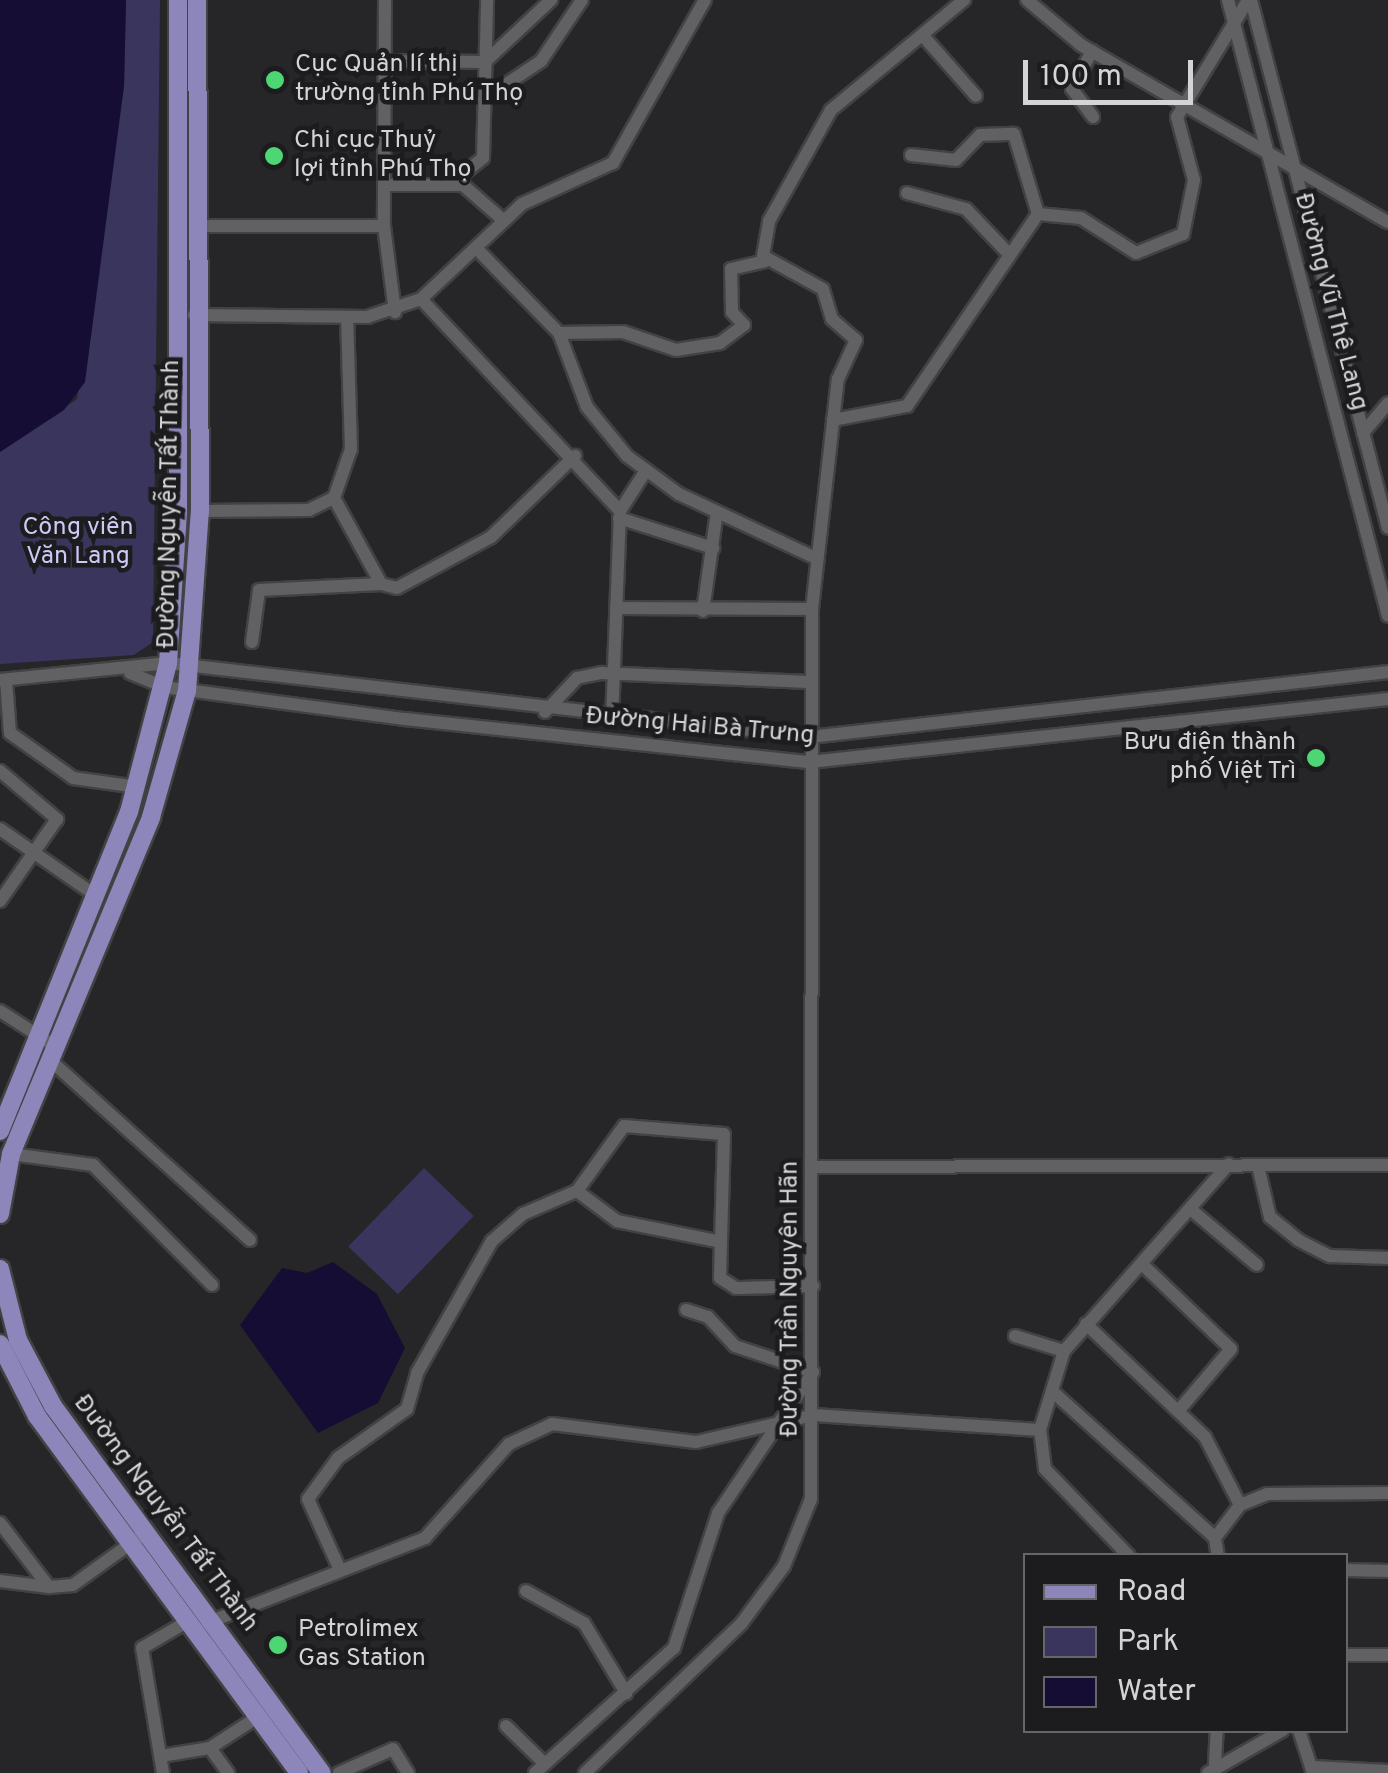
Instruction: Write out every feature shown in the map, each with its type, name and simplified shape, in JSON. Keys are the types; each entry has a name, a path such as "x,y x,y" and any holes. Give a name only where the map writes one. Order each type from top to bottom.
{"main road":[{"name":"Đường Nguyễn Tất Thành","path":"0,1131 98,897 136,786 168,663 178,0"},
{"name":"Đường Nguyễn Tất Thành","path":"0,1214 11,1154 151,818 187,691 200,511 198,0"},
{"name":"Đường Nguyễn Tất Thành","path":"0,1269 4,1314 53,1406 299,1773"},
{"name":"Đường Nguyễn Tất Thành","path":"0,1344 38,1416 140,1536"},
{"name":"Đường Nguyễn Tất Thành","path":"200,1623 322,1773"}],"street":[{"path":"385,0 384,226 395,312"},
{"path":"384,185 452,183 481,165 487,0"},
{"path":"385,61 485,62 552,0"},
{"path":"484,99 542,61 582,0"},
{"path":"176,315 347,318 395,312 421,300 502,219 612,163 706,0"},
{"path":"559,332 623,332 676,350 720,343 744,326 732,312 731,269 766,261 769,221 831,110 925,38 964,0"},
{"path":"1027,0 1092,50 1183,99 1388,222"},
{"name":"Đường Vũ Thê Lang","path":"1228,0 1388,616"},
{"path":"1038,214 1081,218 1136,253 1184,234 1194,180 1176,126 1183,99 1250,0"},
{"name":"Đường Vũ Thê Lang","path":"1250,0 1388,528"},
{"path":"925,38 976,96"},
{"path":"1092,50 1072,89 1094,117"},
{"path":"911,154 956,160 980,135 1014,134 1038,214"},
{"path":"452,183 502,219"},
{"path":"907,192 966,210 1006,251"},
{"path":"834,420 907,406 1006,251 1038,214"},
{"path":"197,226 384,226"},
{"path":"476,248 559,332 587,406 645,472 717,512 818,559"},
{"name":"Đường Trần Nguyên Hãn","path":"585,1773 712,1655 779,1574 811,1500 814,1415 809,682 812,609 834,420 855,334 832,319 823,288 766,261"},
{"path":"421,300 575,456 620,515 713,548"},
{"path":"200,511 309,510 334,498 351,449 347,318"},
{"path":"1363,433 1388,404"},
{"path":"252,642 259,590 381,584 397,588 491,536 575,456"},
{"path":"612,720 617,674 620,515 645,472"},
{"path":"334,498 381,584"},
{"path":"704,611 717,512"},
{"path":"616,608 812,609"},
{"name":"Đường Hai Bà Trưng","path":"3,680 130,673 168,663 612,720 810,737 1388,672"},
{"name":"Đường Hai Bà Trưng","path":"130,673 164,687 187,691 810,762 1388,699"},
{"path":"545,712 578,678 617,674 809,682"},
{"path":"3,680 10,732 72,778 136,786"},
{"path":"0,771 55,813 37,856 0,901"},
{"path":"0,829 98,897"},
{"path":"0,1011 39,1039 250,1240"},
{"path":"340,1570 308,1499 338,1458 403,1414 492,1241 523,1214 577,1191 624,1126 724,1134 721,1242 726,1286 813,1286"},
{"path":"11,1154 93,1166 212,1285"},
{"path":"1127,1553 1045,1469 1040,1430 1064,1351 1194,1212 1229,1164"},
{"path":"813,1167 1388,1165"},
{"path":"1258,1166 1270,1217 1298,1240 1330,1256 1388,1258"},
{"path":"577,1191 617,1221 721,1242"},
{"path":"1194,1212 1256,1265"},
{"path":"1144,1266 1231,1350 1180,1409"},
{"path":"506,1726 539,1768 626,1693 682,1636 718,1513 813,1372 759,1358 686,1310"},
{"path":"1086,1324 1180,1409 1240,1506"},
{"path":"1014,1336 1064,1351"},
{"path":"1052,1390 1215,1538 1218,1553"},
{"path":"164,1773 142,1648 425,1538 494,1458 531,1430 570,1425 696,1442 814,1415 1040,1430"},
{"path":"1215,1538 1240,1506 1267,1494 1388,1494"},
{"path":"0,1523 49,1587"},
{"path":"0,1581 49,1587 73,1585 140,1536"},
{"path":"1348,1570 1388,1571"},
{"path":"526,1591 584,1623 626,1693"},
{"path":"1348,1655 1388,1655"},
{"path":"161,1756 210,1748 259,1716"},
{"path":"1211,1768 1217,1733"},
{"path":"1211,1768 1278,1733"},
{"path":"1301,1733 1313,1770 1388,1771"},
{"path":"210,1748 228,1773"},
{"path":"340,1773 393,1748 408,1773"}],"green space":[{"name":"Công viên Văn Lang","path":"126,0 160,0 153,642 134,655 0,664 0,452 77,399 124,86"},
{"path":"424,1168 474,1216 398,1294 348,1246"}],"water":[{"path":"0,0 126,0 124,86 85,382 64,410 0,452"},
{"path":"333,1262 377,1294 405,1348 378,1403 318,1433 240,1325 282,1268 307,1273"}],"place":[{"name":"Cục Quản lí thị trường tỉnh Phú Thọ","path":"275,80"},
{"name":"Chi cục Thuỷ lợi tỉnh Phú Thọ","path":"274,156"},
{"name":"Bưu điện thành phố Việt Trì","path":"1316,758"},
{"name":"Petrolimex Gas Station","path":"278,1645"}]}
